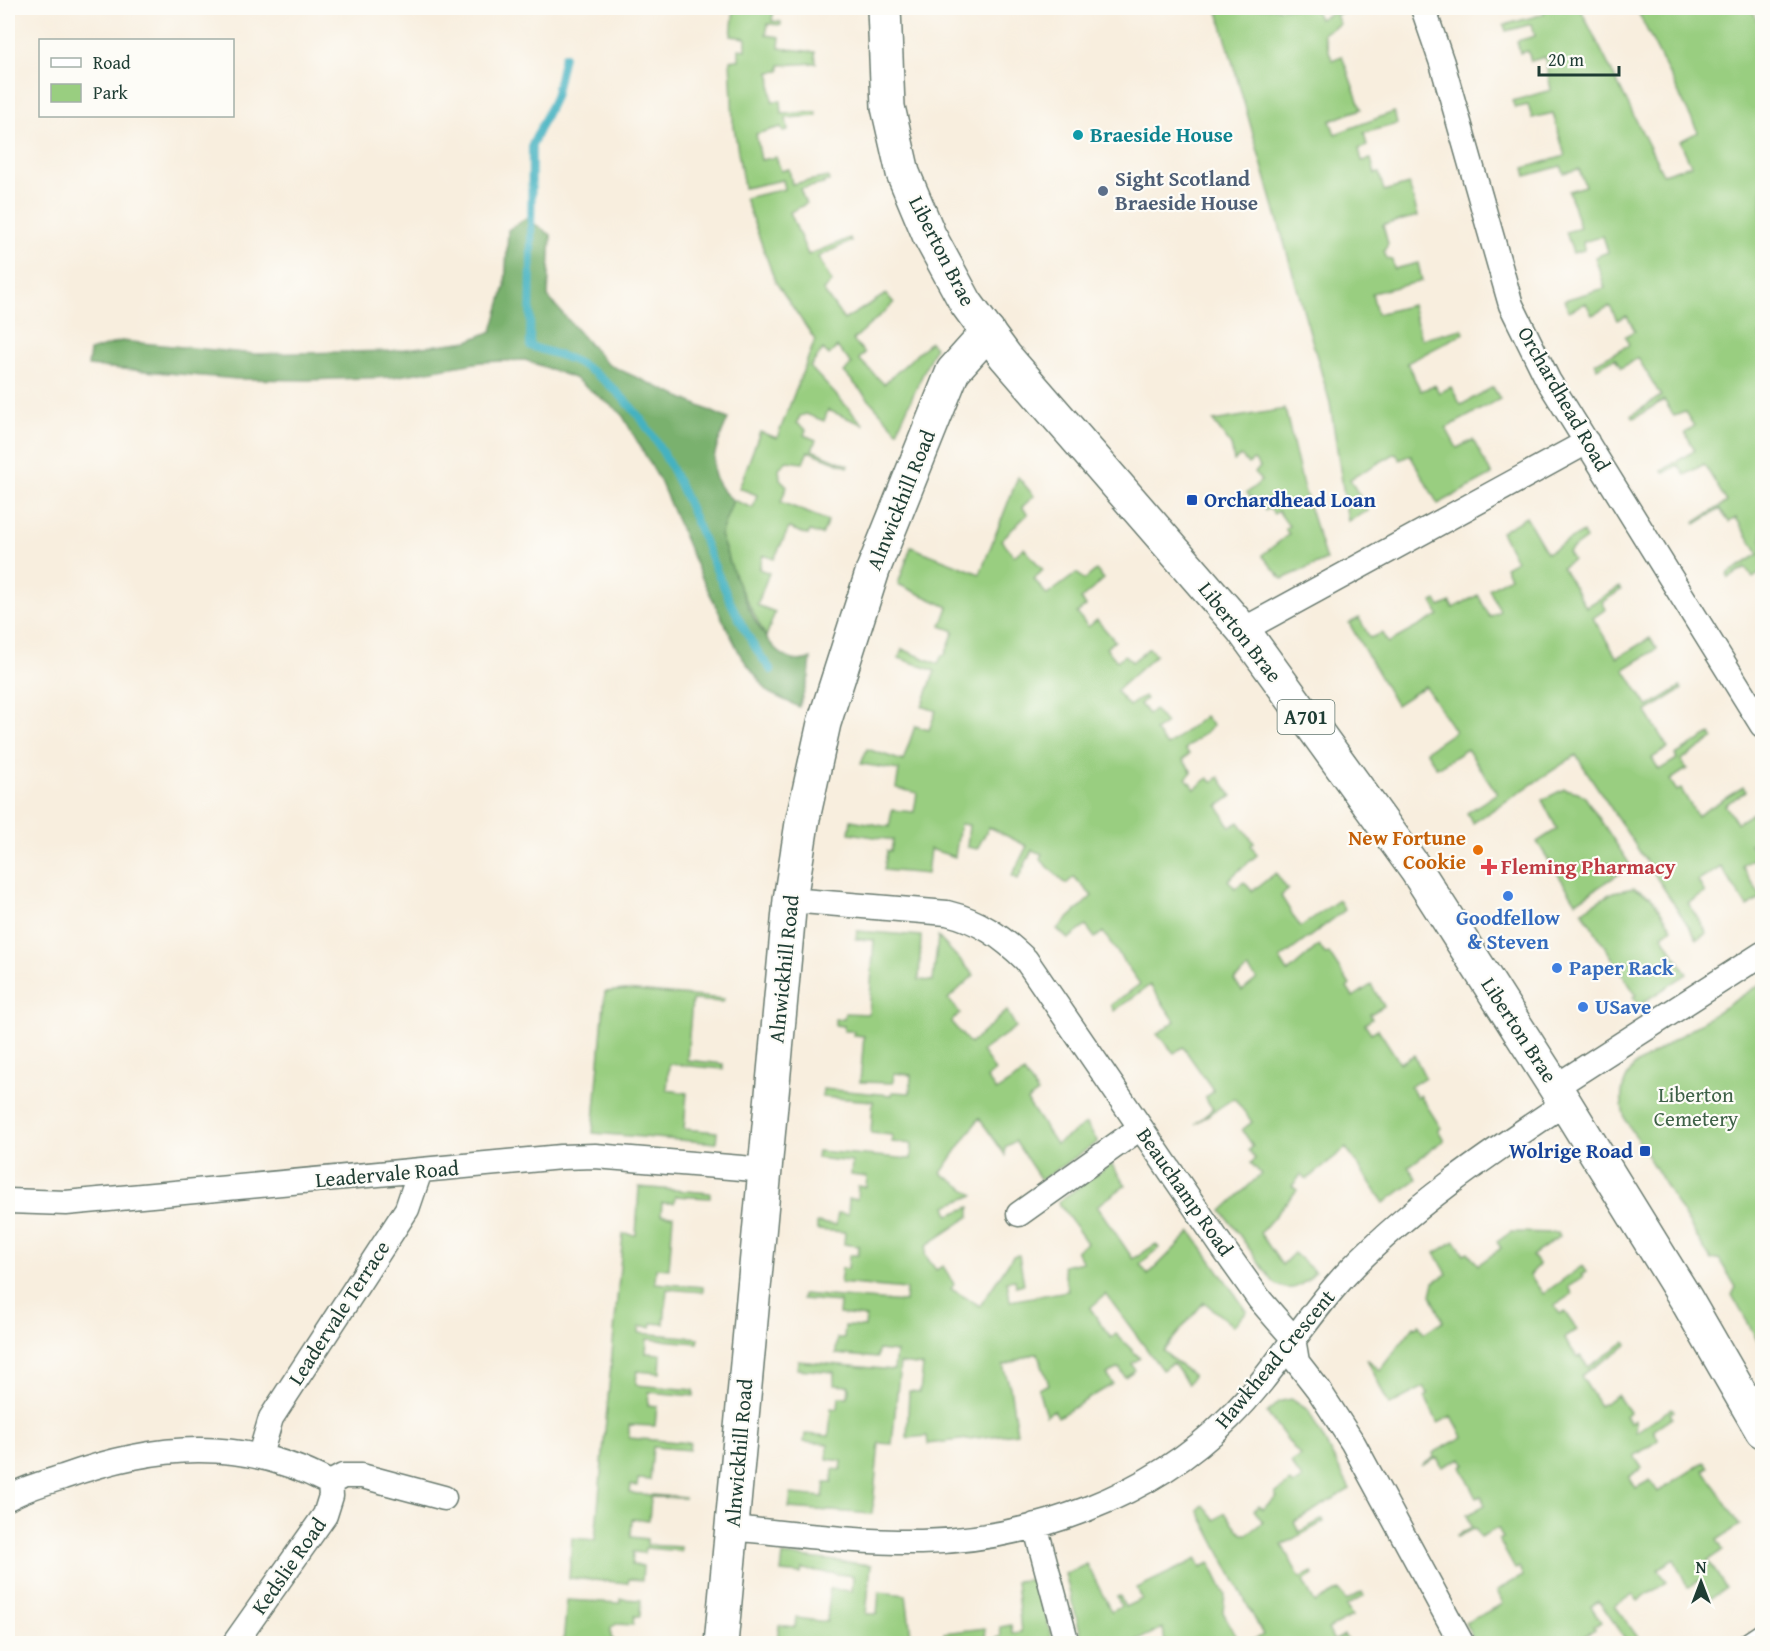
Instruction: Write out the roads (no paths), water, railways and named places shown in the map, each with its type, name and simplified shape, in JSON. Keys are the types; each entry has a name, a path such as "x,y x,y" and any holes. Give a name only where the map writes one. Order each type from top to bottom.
{"main road":[{"name":"Liberton Brae","path":"884,8 888,107 903,173 929,235 966,303 1005,356 1243,630 1417,870 1686,1299 1762,1431"},
{"name":"Alnwickhill Road","path":"722,1644 790,900 802,823 824,723 873,570 953,371 988,332"}],"street":[{"name":"Orchardhead Road","path":"1423,8 1467,148 1511,305 1548,380 1762,725"},
{"path":"1243,630 1587,442"},
{"name":"Beauchamp Road","path":"790,900 946,913 968,918 991,929 1026,960 1260,1299 1293,1338 1297,1362 1318,1389 1353,1443 1462,1644"},
{"path":"1560,1095 1762,954"},
{"name":"Hawkhead Crescent","path":"732,1528 848,1539 921,1542 986,1536 1035,1525 1125,1491 1173,1464 1230,1418 1350,1270 1391,1231 1492,1154 1560,1095"},
{"path":"1019,1214 1140,1128"},
{"name":"Leadervale Road","path":"8,1201 66,1203 420,1172 561,1157 595,1156 766,1170"},
{"name":"Leadervale Terrace","path":"260,1455 271,1418 407,1209 420,1172"},
{"path":"8,1498 102,1463 183,1448 260,1455 299,1467 330,1483 343,1476 362,1476 444,1498"},
{"name":"Kedslie Road","path":"234,1644 325,1515 331,1496 330,1483"},
{"path":"1035,1525 1067,1644"},
{"path":"1750,1644 1762,1636"}],"waterway":[{"path":"564,56 555,97 532,145 530,346 582,365 618,393 647,427 670,465 690,507 726,593 747,633 771,670"}],"place":[{"name":"Braeside House","path":"1078,135"},
{"name":"Sight Scotland Braeside House","path":"1103,191"},
{"name":"Orchardhead Loan","path":"1192,500"},
{"name":"New Fortune Cookie","path":"1478,850"},
{"name":"Fleming Pharmacy","path":"1489,867"},
{"name":"Goodfellow & Steven","path":"1508,896"},
{"name":"Paper Rack","path":"1557,968"},
{"name":"USave","path":"1583,1007"},
{"name":"Wolrige Road","path":"1645,1151"}],"park label":[{"name":"Liberton Cemetery","path":"1696,1107"}]}
